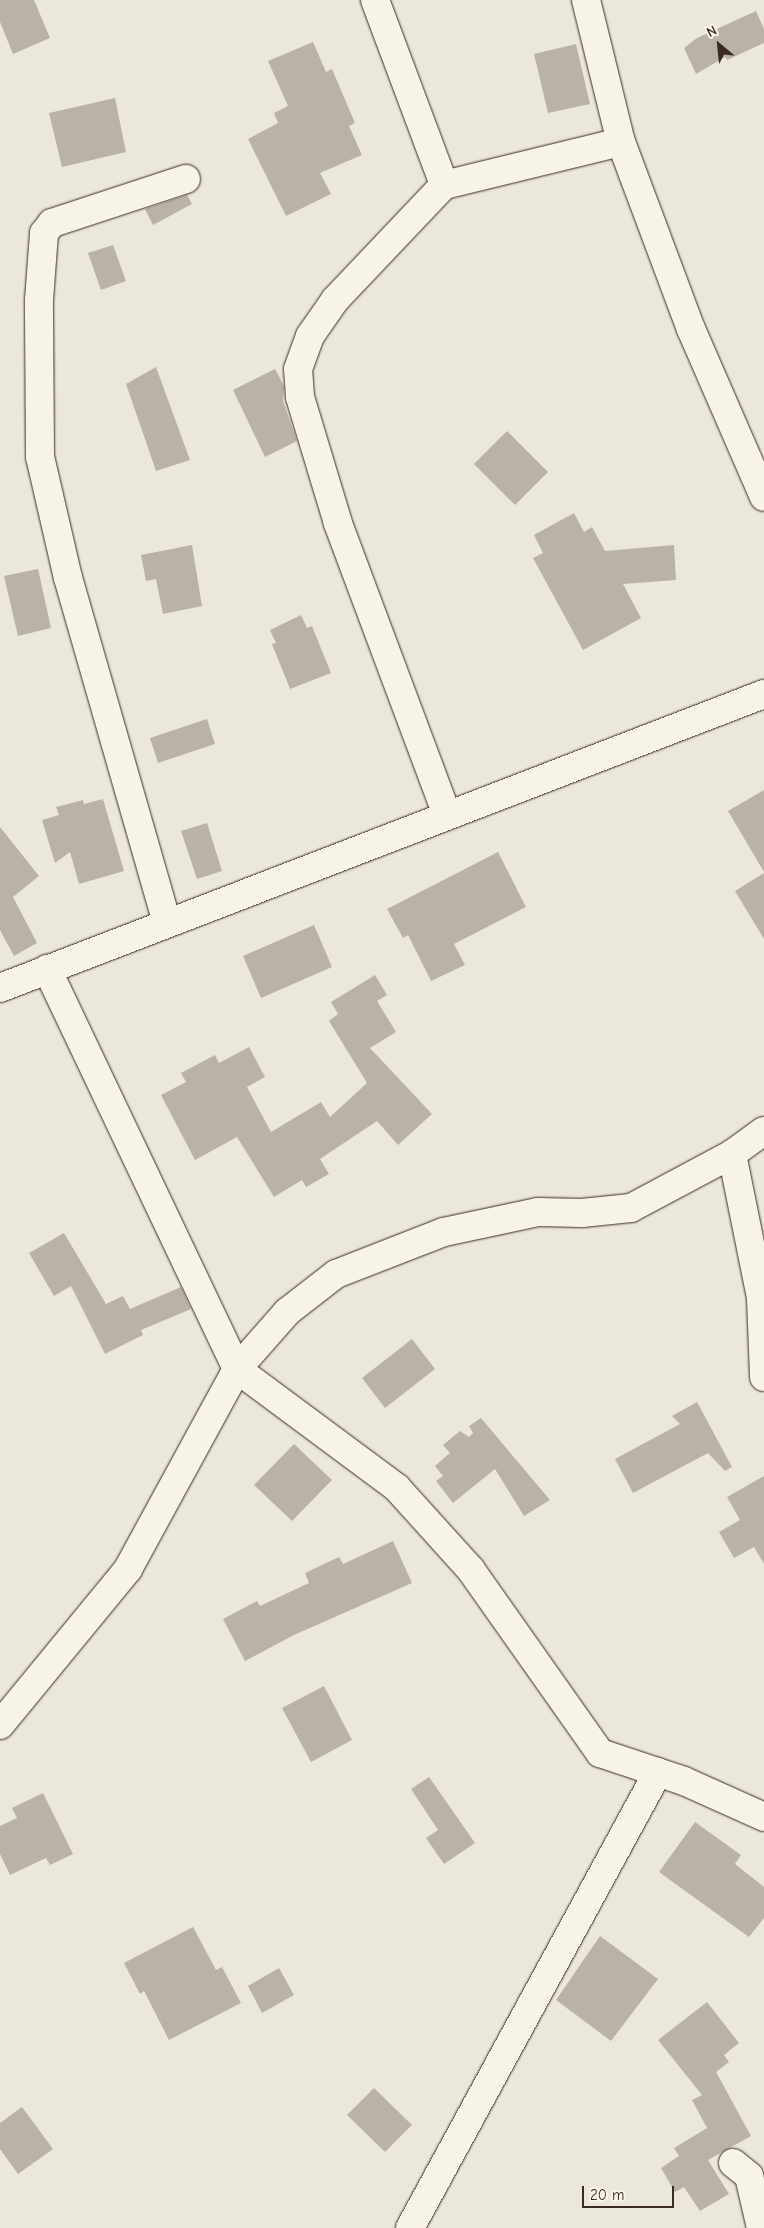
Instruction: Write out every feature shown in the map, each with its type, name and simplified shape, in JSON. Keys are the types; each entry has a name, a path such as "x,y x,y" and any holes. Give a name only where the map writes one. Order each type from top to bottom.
{"street":[{"path":"375,0 444,185"},
{"path":"586,0 621,142 691,330 764,497"},
{"path":"447,815 338,523 300,397 298,369 310,336 335,300 444,185 621,142"},
{"path":"167,923 68,578 40,457 38,300 44,232 52,223 186,179"},
{"path":"0,988 764,694"},
{"path":"47,969 237,1369 397,1488 471,1570 600,1753 658,1772 764,1817"},
{"path":"0,1725 128,1569 237,1369 287,1312 336,1274 444,1232 538,1212 582,1213 631,1208 732,1154 764,1132"},
{"path":"732,1154 761,1298 764,1378"},
{"path":"410,2228 658,1772"},
{"path":"733,2163 749,2176 761,2228"}],"building":[{"path":"0,0 34,0 50,38 13,54 0,22"},
{"path":"756,11 764,29 764,43 727,60 725,57 696,74 684,48 697,38"},
{"path":"313,42 326,72 332,69 355,123 349,126 362,155 320,173 331,194 286,216 248,139 278,123 274,113 288,106 268,61"},
{"path":"576,44 590,104 548,113 534,54"},
{"path":"115,98 126,152 62,167 49,113"},
{"path":"187,195 192,204 153,225 145,209"},
{"path":"113,245 126,281 101,290 88,253"},
{"path":"156,367 190,460 156,471 126,384"},
{"path":"275,369 284,386 283,401 297,441 265,457 233,390"},
{"path":"507,431 548,472 515,505 474,464"},
{"path":"574,513 584,532 592,527 605,551 674,545 676,580 623,584 641,618 583,650 533,558 543,553 534,535"},
{"path":"192,545 202,606 163,614 156,579 146,581 141,555"},
{"path":"38,569 51,628 18,636 4,576"},
{"path":"301,615 307,628 312,626 331,673 290,689 272,644 276,643 270,630"},
{"path":"207,719 215,744 158,763 150,738"},
{"path":"764,790 764,872 728,811"},
{"path":"103,799 124,871 79,884 70,852 55,863 42,820 59,815 56,807 83,800 84,804"},
{"path":"207,823 222,871 197,879 181,831"},
{"path":"0,827 39,876 13,897 37,943 14,956 0,930"},
{"path":"498,852 526,907 454,944 465,965 431,981 408,935 403,938 387,909"},
{"path":"764,873 764,939 735,891"},
{"path":"314,925 332,967 261,998 243,956"},
{"path":"375,975 387,995 377,1001 396,1032 370,1048 432,1114 398,1145 377,1121 320,1159 329,1174 306,1187 302,1180 274,1197 237,1137 195,1160 161,1095 186,1082 181,1073 215,1055 219,1063 249,1047 265,1077 247,1087 271,1132 321,1102 330,1117 367,1083 329,1021 338,1014 331,1002"},
{"path":"64,1233 106,1304 123,1296 130,1309 181,1287 191,1309 141,1330 143,1335 105,1354 71,1286 54,1296 29,1253"},
{"path":"412,1339 435,1369 385,1408 362,1378"},
{"path":"697,1402 732,1467 725,1471 708,1453 633,1493 615,1459 680,1424 672,1416"},
{"path":"481,1418 550,1500 524,1516 495,1469 453,1503 436,1481 443,1476 435,1466 450,1453 443,1445 460,1431 469,1437 473,1433 469,1426"},
{"path":"294,1444 332,1480 292,1521 254,1485"},
{"path":"764,1476 764,1564 754,1547 734,1558 719,1532 740,1520 727,1497"},
{"path":"393,1541 412,1583 294,1635 245,1661 223,1619 257,1601 260,1606 309,1583 305,1573 339,1557 343,1564"},
{"path":"324,1686 352,1740 311,1762 282,1708"},
{"path":"429,1777 475,1843 444,1864 426,1838 438,1830 411,1789"},
{"path":"43,1793 73,1854 50,1865 46,1858 10,1875 0,1854 0,1826 17,1818 12,1808"},
{"path":"695,1822 741,1855 735,1864 764,1887 764,1918 749,1937 659,1872"},
{"path":"193,1927 216,1970 222,1967 241,2003 169,2040 144,1991 140,1994 124,1963"},
{"path":"600,1936 658,1979 611,2041 556,2000"},
{"path":"279,1968 294,1995 262,2013 248,1986"},
{"path":"707,2002 739,2043 724,2055 729,2062 716,2072 751,2136 708,2160 729,2194 700,2211 684,2187 675,2192 661,2168 679,2156 674,2148 707,2128 692,2100 702,2095 658,2040"},
{"path":"374,2088 412,2125 385,2152 347,2115"},
{"path":"22,2107 53,2149 18,2174 0,2149 0,2123"}]}
